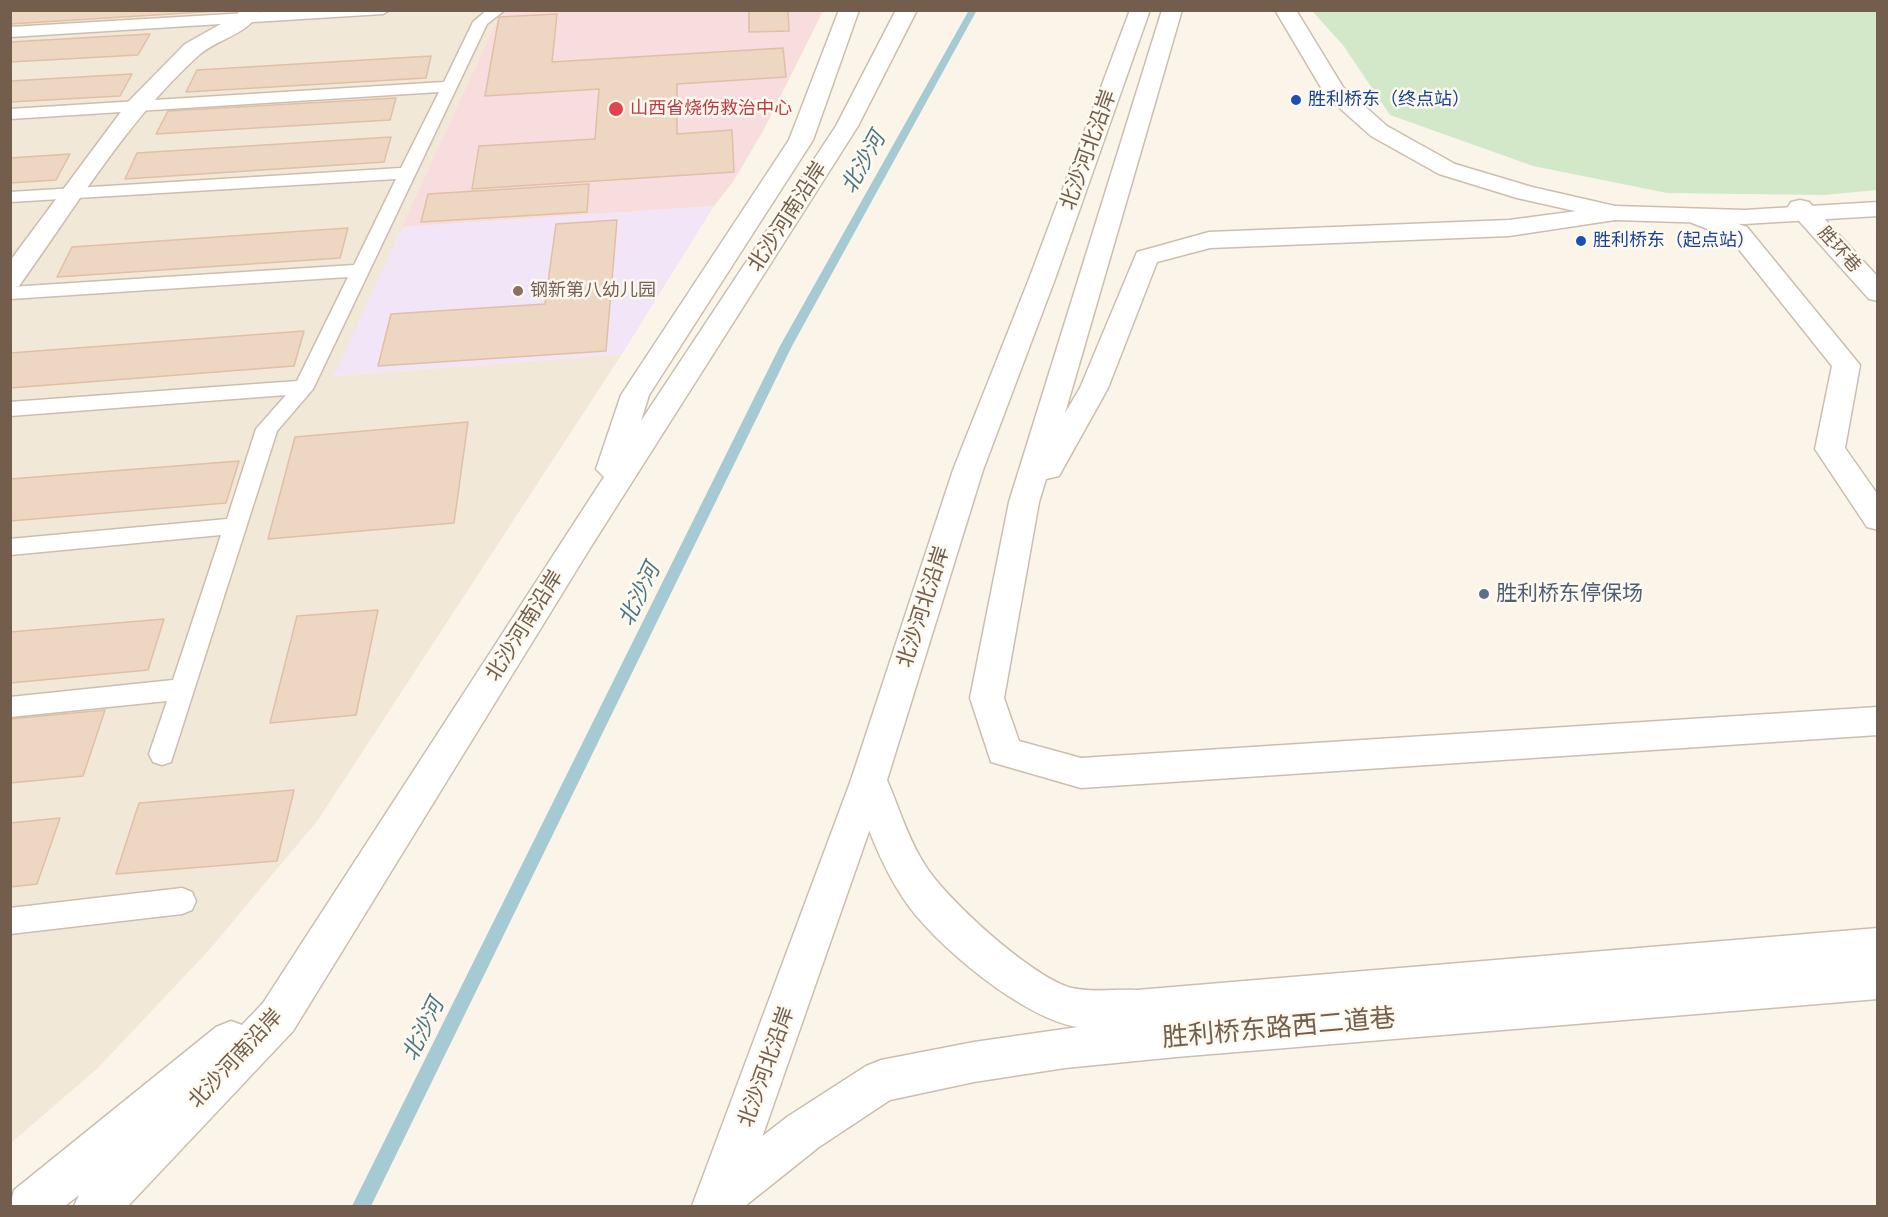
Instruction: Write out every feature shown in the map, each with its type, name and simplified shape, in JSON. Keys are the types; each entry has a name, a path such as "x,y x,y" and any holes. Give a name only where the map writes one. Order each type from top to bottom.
{"street":[{"path":"595,515 635,395 801,140 849,10"},
{"name":"北沙河南沿岸","path":"97,1206 278,1017 595,515 847,126 907,10"},
{"name":"北沙河北沿岸","path":"718,1202 869,780 968,470 1140,10"},
{"path":"1172,10 1024,502 987,698 1004,752 1082,773 1878,721"},
{"path":"1285,10 1334,91 1379,131 1447,169 1526,193 1615,213 1746,220 1878,202"},
{"path":"1296,10 1343,88 1387,128 1451,163 1527,187 1611,206 1696,211 1746,220 1846,365 1830,449 1878,519"},
{"path":"10,280 137,106 193,50 248,14"},
{"path":"1809,210 1878,209"},
{"name":"胜环巷","path":"1809,210 1878,277"},
{"name":"胜环巷","path":"1809,210 1878,293"},
{"path":"1024,502 1052,463 1094,388 1146,257 1209,240 1509,228 1615,213"},
{"name":"胜利桥东路西二道巷","path":"869,780 894,844 919,890 961,932 1012,975 1065,1005 1137,1009 1878,946"},
{"name":"胜利桥东路西二道巷","path":"718,1202 803,1132 881,1081 974,1062 1065,1048 1176,1037 1878,980"},
{"path":"30,1206 297,986"}],"lane":[{"path":"10,32 248,14 383,10"},
{"path":"162,754 267,429 304,387 481,22 498,10"},
{"path":"10,114 450,86"},
{"path":"10,197 408,173"},
{"path":"10,293 361,270"},
{"path":"10,409 304,387"},
{"path":"10,547 236,526"},
{"path":"10,707 183,689"},
{"path":"10,921 182,901"}],"shaded area":[{"path":"11,11 509,11 334,376 622,354 318,820 210,949 98,1068 11,1143"},
{"name":"山西省烧伤救治中心","path":"509,11 823,11 763,131 733,182 714,206 402,227 499,17"},
{"name":"钢新第八幼儿园","path":"714,206 622,354 334,376 402,227"}],"green space":[{"path":"1312,11 1877,11 1877,190 1824,195 1667,193 1533,166 1390,115 1343,45"}],"building":[{"path":"10,10 235,10 10,24"},
{"path":"749,10 788,10 789,31 749,32"},
{"path":"557,14 552,62 783,48 786,77 677,84 677,134 732,130 734,172 472,189 479,146 595,139 599,89 485,96 499,17"},
{"path":"150,34 138,55 10,62 10,42"},
{"path":"431,56 426,78 186,92 197,70"},
{"path":"132,74 120,96 10,102 10,81"},
{"path":"396,98 390,120 156,134 168,111"},
{"path":"391,137 384,162 125,179 137,153"},
{"path":"70,154 56,180 10,183 10,158"},
{"path":"589,184 587,212 421,222 428,194"},
{"path":"617,220 606,351 378,366 391,314 545,304 556,224"},
{"path":"348,228 340,258 57,277 72,247"},
{"path":"304,331 294,366 10,388 10,353"},
{"path":"468,422 454,523 268,539 295,437"},
{"path":"239,461 226,503 10,521 10,479"},
{"path":"378,610 356,715 270,723 297,616"},
{"path":"164,619 148,670 10,683 10,632"},
{"path":"105,710 83,776 10,783 10,719"},
{"path":"294,790 277,861 116,874 139,803"},
{"path":"60,818 37,884 10,887 10,823"}],"waterway":[{"name":"北沙河","path":"361,1206 786,346 973,10"}],"place":[{"name":"胜利桥东（终点站）","path":"1296,100"},
{"name":"山西省烧伤救治中心","path":"616,109"},
{"name":"胜利桥东（起点站）","path":"1581,241"},
{"name":"钢新第八幼儿园","path":"518,291"},
{"name":"胜利桥东停保场","path":"1484,594"}]}
